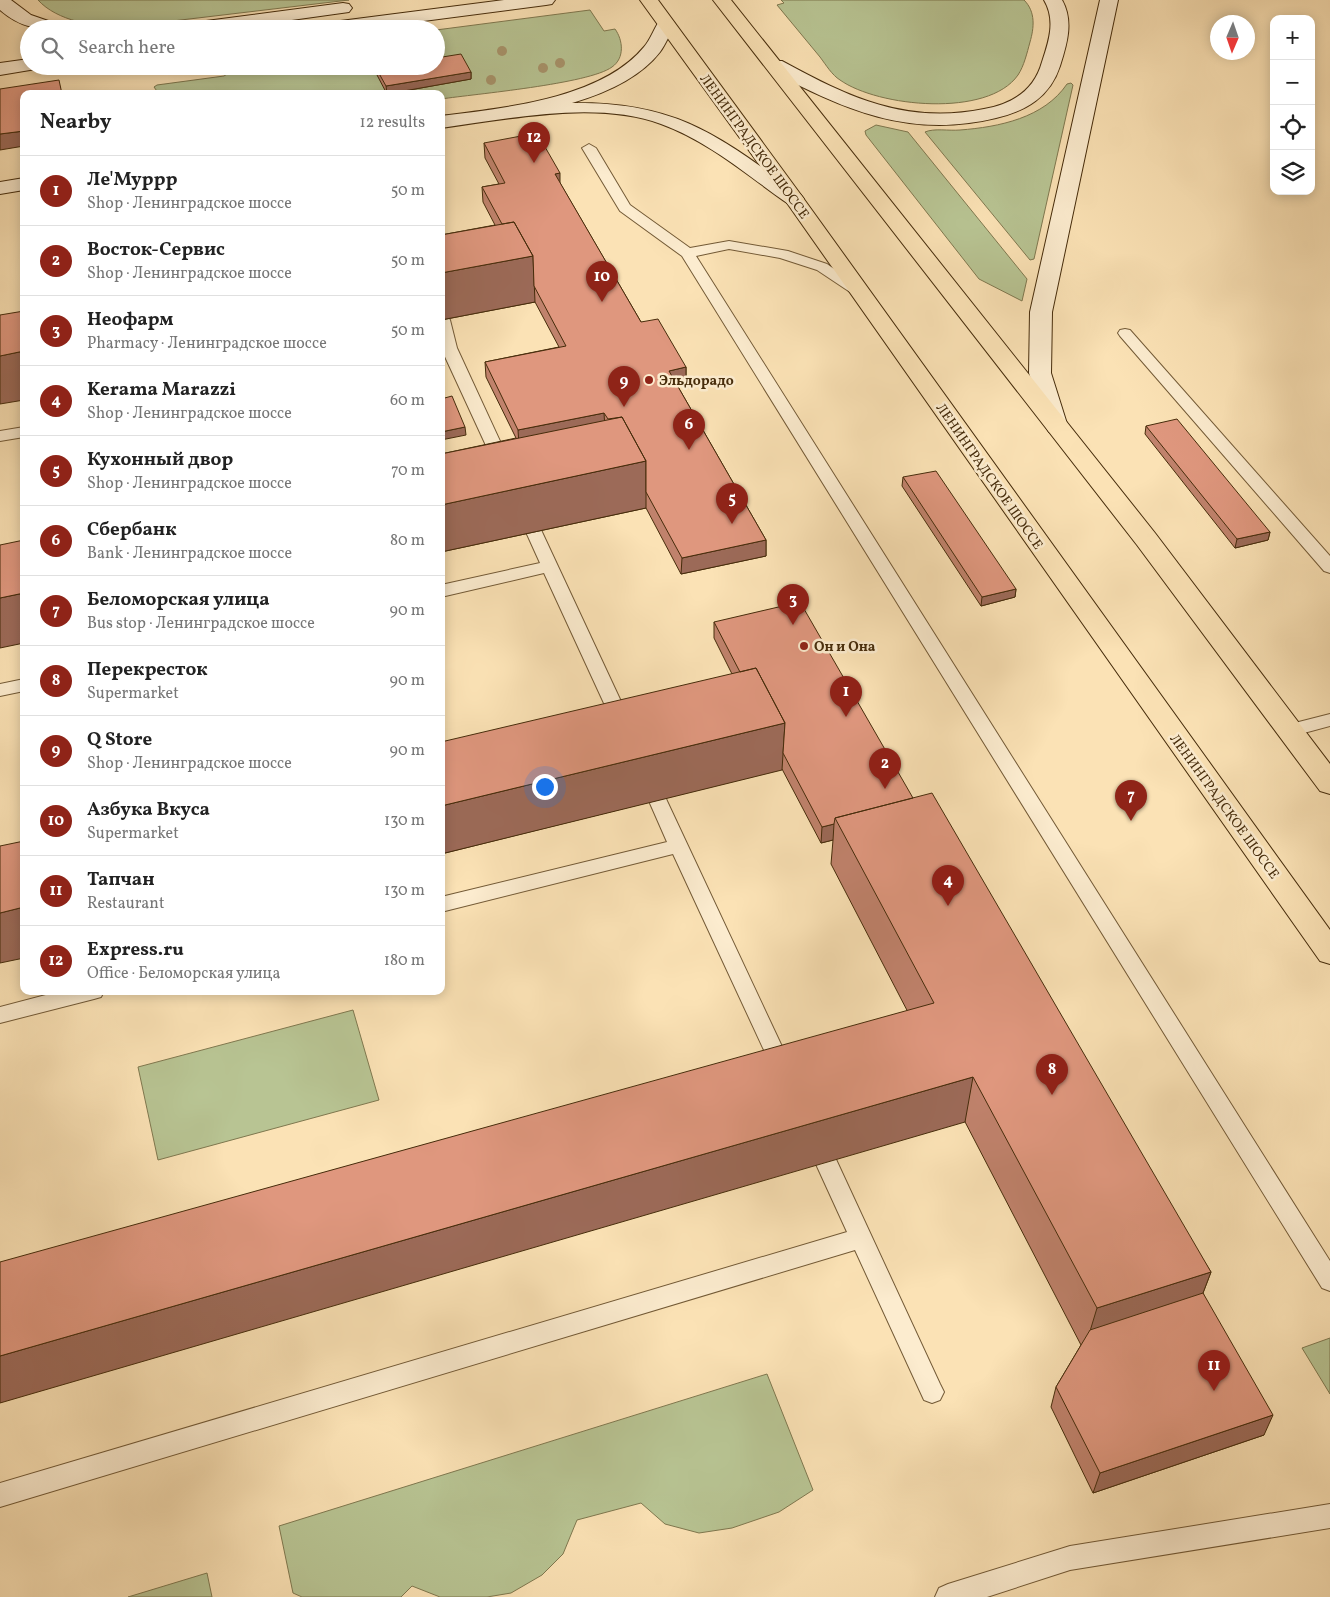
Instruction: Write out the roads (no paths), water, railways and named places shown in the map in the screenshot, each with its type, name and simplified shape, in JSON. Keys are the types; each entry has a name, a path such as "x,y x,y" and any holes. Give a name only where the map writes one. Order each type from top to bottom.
{"main road":[{"path":"1,0 6,7 27,20"},
{"path":"253,20 409,0"},
{"path":"388,20 546,0"},
{"name":"ЛЕНИНГРАДСКОЕ ШОССЕ","path":"649,0 794,199 1330,952"},
{"path":"775,65 823,92 876,112 927,122 978,118 1011,107 1041,89 1048,75 1061,23 1059,7 1053,0"},
{"path":"1057,427 1040,373 1039,339 1041,312 1109,0"},
{"path":"726,4 1146,539 1330,784"},
{"path":"512,112 574,96 632,69 662,38 665,22"},
{"path":"0,52 20,49"},
{"path":"0,69 20,66"},
{"path":"445,121 512,112 596,109 644,114 667,119 708,139 794,199"}],"lane":[{"path":"589,148 625,208 687,253 1330,1281"},
{"path":"687,253 730,245 783,254 822,267 861,293"},
{"path":"1126,333 1330,567"},
{"path":"445,349 509,478"},
{"path":"0,436 20,433"},
{"path":"534,532 632,744"},
{"path":"445,590 550,566"},
{"path":"0,690 20,686"},
{"path":"1290,731 1330,720"},
{"path":"658,800 791,1087"},
{"path":"445,904 678,846"},
{"path":"0,1015 78,995"},
{"path":"826,1162 932,1392"},
{"path":"0,1495 861,1238"},
{"path":"948,1597 1070,1558 1330,1516"}],"place":[{"name":"Express.ru","path":"534,163"},
{"name":"Азбука Вкуса","path":"602,302"},
{"name":"Эльдорадо","path":"649,380"},
{"name":"Q Store","path":"624,407"},
{"name":"Сбербанк","path":"689,450"},
{"name":"Кухонный двор","path":"732,524"},
{"name":"Неофарм","path":"793,625"},
{"name":"Он и Она","path":"804,646"},
{"name":"Ле'Муррр","path":"846,717"},
{"name":"Восток-Сервис","path":"885,789"},
{"name":"Беломорская улица","path":"1131,821"},
{"name":"Kerama Marazzi","path":"948,906"},
{"name":"Перекресток","path":"1052,1095"},
{"name":"Тапчан","path":"1214,1391"}]}
